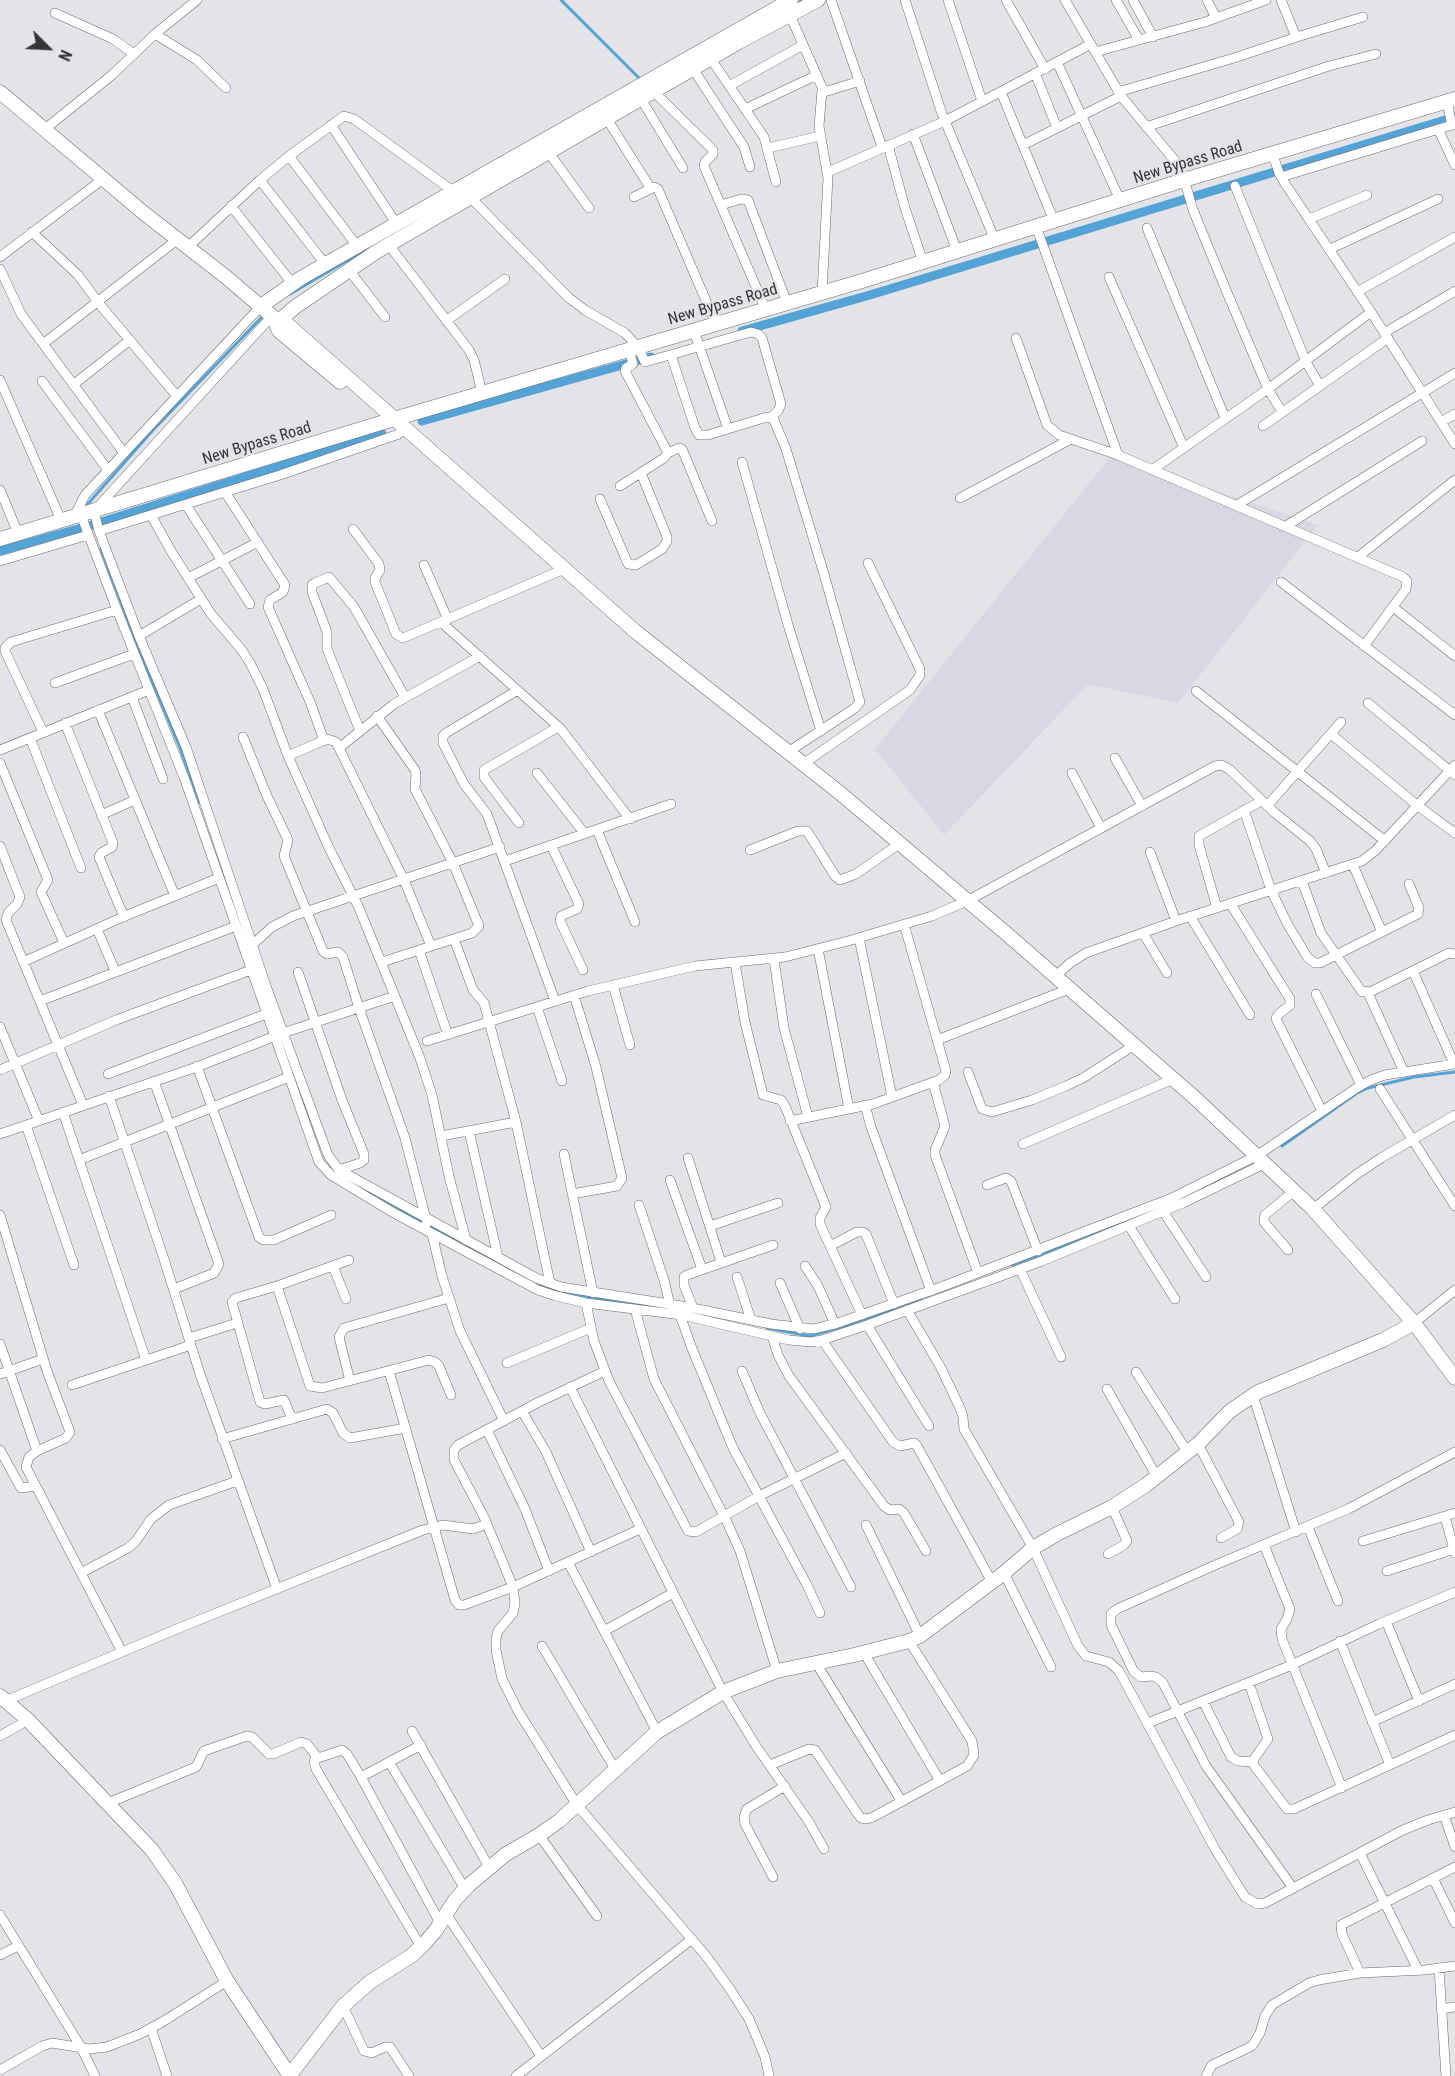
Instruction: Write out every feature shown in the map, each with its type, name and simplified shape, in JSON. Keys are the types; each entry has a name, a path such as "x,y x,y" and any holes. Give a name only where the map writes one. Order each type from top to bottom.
{"street":[{"path":"45,129 112,75 155,34 197,0"},
{"path":"86,523 275,318 461,196 791,0"},
{"path":"818,0 693,69 549,153 461,196 396,223 292,283 261,306 85,495 86,523 117,610 185,780 236,926 249,947 251,970 266,1014 279,1035 288,1077 319,1162 325,1170 392,1212 466,1240 550,1284 800,1329 821,1329 1038,1251 1172,1198 1262,1159"},
{"path":"831,0 885,146 923,262"},
{"path":"905,0 945,121 995,240"},
{"path":"948,0 982,101"},
{"path":"1006,0 1045,69"},
{"path":"1065,0 1120,94 1181,168 1187,191 1268,389 1282,412"},
{"path":"1116,0 1138,40"},
{"path":"1133,0 1153,37"},
{"path":"1207,0 1216,18"},
{"path":"828,172 945,121 1057,62 1093,48 1153,37 1216,18 1238,5 1266,0"},
{"path":"1281,0 1296,37"},
{"path":"55,13 113,39 134,54"},
{"path":"790,15 822,90 820,136 828,172 822,293"},
{"path":"1023,145 1120,94 1363,17"},
{"path":"155,34 197,60 226,88"},
{"path":"729,86 803,45"},
{"path":"1146,127 1329,66 1376,54"},
{"path":"711,59 764,137 776,182"},
{"path":"1057,62 1120,200"},
{"path":"693,69 744,147 750,167"},
{"path":"1035,74 1057,128"},
{"path":"745,109 817,75"},
{"path":"822,90 827,92 860,81"},
{"path":"0,92 103,179 310,344 390,421 556,560 564,571 636,632 803,764 899,844 1056,976 1173,1079 1262,1159 1313,1209 1414,1323 1455,1378"},
{"path":"654,92 713,150 713,154 704,166 766,310"},
{"path":"1001,92 1054,221"},
{"path":"641,99 683,168"},
{"path":"1451,114 1438,129 1277,167 1455,444"},
{"name":"New Bypass Road","path":"0,539 18,533 86,523 390,421 482,393 697,340 716,324 995,240 1038,232 1054,221 1120,200 1187,191 1277,167 1451,114"},
{"path":"43,344 97,300 183,243 231,206 289,156 344,116 354,119 461,196 569,298 585,310 619,328 636,355 646,362 671,356 697,340 751,332 758,334 762,338 781,404 778,411 771,417 704,436 697,433 671,356"},
{"path":"607,119 651,189"},
{"path":"331,125 396,223"},
{"path":"1438,129 1455,165"},
{"path":"913,134 957,251"},
{"path":"768,148 820,136"},
{"path":"549,153 589,208"},
{"path":"289,156 357,246"},
{"path":"0,257 103,179"},
{"path":"260,180 325,264"},
{"path":"1235,186 1306,362 1320,386"},
{"path":"634,197 654,187 658,189 716,324"},
{"path":"1309,219 1367,195"},
{"path":"721,205 741,198 748,200 787,303"},
{"path":"1330,249 1437,199"},
{"path":"231,206 292,283"},
{"path":"1147,228 1225,418"},
{"path":"32,232 70,267 176,395"},
{"path":"1038,232 1118,455"},
{"path":"1357,292 1455,237"},
{"path":"389,245 469,350 474,360 482,393"},
{"path":"0,269 21,314 124,453"},
{"path":"350,270 385,317"},
{"path":"1109,277 1184,448"},
{"path":"446,321 505,279"},
{"path":"1263,426 1386,336 1455,291"},
{"path":"1152,470 1306,362 1371,312"},
{"path":"1016,338 1047,425 1059,435 1118,455 1403,577 1407,581 1406,589 1364,646"},
{"path":"73,385 129,340"},
{"path":"697,340 728,429"},
{"path":"636,355 625,371 668,453"},
{"path":"1237,505 1455,373"},
{"path":"0,380 86,523 139,636 186,747 279,1035 328,1155 339,1170 428,1227 538,1290 586,1303 680,1315 803,1342 822,1341 867,1325 1020,1269 1163,1211 1262,1159 1322,1111 1361,1085 1385,1075 1455,1064 1413,971"},
{"path":"42,381 108,470"},
{"path":"1441,422 1455,414"},
{"path":"771,417 786,449 860,698 855,708 788,752"},
{"path":"390,421 399,434 493,518 551,565 564,571"},
{"path":"0,561 86,523 151,515 399,434"},
{"path":"960,498 1071,440"},
{"path":"1286,526 1422,441"},
{"path":"620,486 664,458 668,453 682,449 712,521"},
{"path":"742,462 820,730"},
{"path":"600,499 628,564 636,565 662,549 667,537 641,473"},
{"path":"1358,558 1455,480"},
{"path":"0,490 18,533"},
{"path":"225,492 285,585 283,592 270,600 268,607 311,704 324,741"},
{"path":"186,505 250,604"},
{"path":"151,515 211,614 250,663 263,689 288,756 382,962 432,1095 466,1240"},
{"path":"353,529 380,568 375,582 399,637 407,638 564,571"},
{"path":"188,578 258,542"},
{"path":"803,764 909,690 920,675 920,669 868,563"},
{"path":"424,565 445,622 558,727 630,819"},
{"path":"360,731 327,649 327,632 312,592 312,585 329,577 347,597 405,697"},
{"path":"1281,582 1455,715"},
{"path":"139,636 201,599"},
{"path":"1393,607 1455,656"},
{"path":"43,732 5,648 12,642 117,610"},
{"path":"56,683 134,654"},
{"path":"339,748 377,716 405,697 480,656"},
{"path":"1,746 30,738 149,690"},
{"path":"518,690 443,736 443,743 464,784 487,814 555,1001"},
{"path":"1196,691 1299,770 1385,841"},
{"path":"132,697 164,779"},
{"path":"1056,976 1077,958 1190,916 1353,865 1369,856 1453,771 1368,703"},
{"path":"98,710 175,896"},
{"path":"377,716 417,774 416,789 453,863 479,926 472,933 382,962"},
{"path":"1217,908 1198,839 1203,832 1244,810 1264,804 1299,770 1341,722"},
{"path":"65,723 112,843 112,847 101,853 99,857 124,917"},
{"path":"519,823 484,777 484,770 558,727"},
{"path":"1331,734 1418,806 1455,833"},
{"path":"243,737 288,840 284,856 322,951 327,954 338,952 343,957 405,1138 428,1227 460,1331 504,1420"},
{"path":"30,738 81,868"},
{"path":"288,756 324,741 333,740 404,880 431,946"},
{"path":"1115,758 1142,806"},
{"path":"0,763 48,880 41,892 64,943"},
{"path":"427,1041 613,985 695,966 774,959 860,938 932,916 967,901 1215,766 1221,765 1229,768 1264,804 1316,849 1326,873"},
{"path":"537,773 585,834"},
{"path":"1072,773 1101,828"},
{"path":"101,815 135,801"},
{"path":"505,861 671,804"},
{"path":"1244,810 1271,890 1288,925 1312,961 1320,963 1418,914 1419,908 1408,884"},
{"path":"597,830 635,922"},
{"path":"750,850 798,831 807,831 835,876 840,880 856,874 899,844"},
{"path":"551,845 579,904 577,909 561,916 560,921 583,970"},
{"path":"0,846 3,863 20,897 17,904 8,912 6,920 83,1105"},
{"path":"249,947 272,927 306,912 500,847"},
{"path":"1150,852 1176,921"},
{"path":"1353,865 1382,932"},
{"path":"23,962 219,878"},
{"path":"1302,880 1318,927 1358,990 1362,992 1368,993 1449,953 1455,954"},
{"path":"1230,903 1290,999 1290,1005 1279,1014 1276,1018 1277,1022 1322,1111"},
{"path":"1190,916 1250,1015"},
{"path":"790,1120 865,1105 943,1078 946,1071 904,924"},
{"path":"40,1001 236,926"},
{"path":"97,929 115,971"},
{"path":"1143,933 1167,973"},
{"path":"860,938 892,1097"},
{"path":"454,939 473,990 484,1003 516,1122 550,1284"},
{"path":"818,949 849,1109"},
{"path":"419,950 448,1035"},
{"path":"774,959 784,1028 808,1117"},
{"path":"735,963 745,1022 763,1095 781,1100 826,1207 819,1221 862,1315"},
{"path":"0,1070 116,1020 251,970"},
{"path":"298,972 342,1100 365,1157 360,1163 339,1170"},
{"path":"613,985 630,1045"},
{"path":"937,1040 1070,989"},
{"path":"1368,993 1404,1072"},
{"path":"1316,994 1361,1085"},
{"path":"573,1194 617,1186 622,1178 596,1067 574,995"},
{"path":"0,1134 395,996"},
{"path":"537,1007 562,1081"},
{"path":"108,1074 266,1014"},
{"path":"0,1027 39,1121"},
{"path":"968,1072 982,1109 992,1112 1032,1100 1066,1086 1133,1046"},
{"path":"197,1066 259,1237 263,1240 274,1240 330,1215"},
{"path":"79,1160 288,1077"},
{"path":"1023,1144 1173,1079"},
{"path":"154,1081 219,1264 214,1273 174,1289"},
{"path":"933,1082 945,1126 935,1155 978,1273"},
{"path":"1380,1089 1455,1206"},
{"path":"109,1096 222,1439 277,1589"},
{"path":"865,1105 931,1291"},
{"path":"63,1112 146,1360"},
{"path":"1313,1209 1357,1174 1455,1115"},
{"path":"441,1136 516,1122"},
{"path":"26,1125 74,1265"},
{"path":"469,1131 498,1257"},
{"path":"564,1154 593,1293"},
{"path":"688,1158 721,1262"},
{"path":"987,1185 1006,1178 1011,1181 1038,1251"},
{"path":"670,1180 702,1269"},
{"path":"1288,1250 1264,1222 1264,1219 1265,1215 1295,1190"},
{"path":"710,1226 778,1203"},
{"path":"639,1205 667,1288 670,1305"},
{"path":"1163,1211 1206,1277"},
{"path":"0,1215 43,1359 70,1432 66,1438 29,1457 26,1467 122,1652"},
{"path":"1129,1226 1175,1299"},
{"path":"830,1246 857,1232 866,1234 894,1304"},
{"path":"693,1308 683,1281 687,1275 773,1245"},
{"path":"292,1419 284,1400 265,1404 260,1402 237,1323 233,1300 349,1260"},
{"path":"333,1266 346,1299"},
{"path":"805,1266 818,1286 835,1324"},
{"path":"1020,1269 1061,1358"},
{"path":"737,1277 751,1320"},
{"path":"780,1283 800,1329"},
{"path":"277,1286 310,1386 322,1388 429,1360 439,1366 451,1395"},
{"path":"487,1524 473,1529 434,1526 2,1698 28,1720 161,1862 175,1883 227,1981 290,2076 343,2006 370,1982 421,1947 465,1889 506,1854 539,1835 577,1805 657,1732 723,1692 777,1671 864,1653 914,1639 1005,1573 1045,1540 1112,1507 1157,1477 1193,1448 1230,1411 1253,1395 1272,1385 1304,1375 1383,1341 1414,1323 1455,1290"},
{"path":"350,1381 339,1336 344,1328 449,1298"},
{"path":"586,1303 591,1328 605,1371 685,1528 692,1533 759,1496 846,1453"},
{"path":"635,1309 654,1378 740,1551 777,1671"},
{"path":"907,1310 940,1366 955,1397 963,1417 964,1429 1034,1548 1082,1653 1109,1662 1114,1666 1148,1723 1215,1849 1245,1897 1257,1904 1265,1903 1403,1830 1455,1812"},
{"path":"680,1315 724,1429 820,1613"},
{"path":"72,1385 146,1360 237,1323"},
{"path":"867,1325 929,1426"},
{"path":"507,1363 591,1328"},
{"path":"772,1336 778,1355 789,1376 884,1506 890,1510 899,1509 904,1514 926,1551"},
{"path":"822,1341 893,1442 900,1446 914,1443 917,1446 992,1582"},
{"path":"0,1344 4,1373 37,1451"},
{"path":"4,1373 43,1359"},
{"path":"388,1371 455,1600 459,1605 513,1587 640,1529"},
{"path":"605,1371 458,1445 453,1455 487,1524 513,1587 515,1603 513,1613 498,1631 496,1639 502,1678 518,1711 577,1805 692,1940 730,1989 749,2019 765,2057 770,2076"},
{"path":"742,1371 759,1411 851,1587"},
{"path":"1136,1372 1193,1448 1239,1522 1237,1529 1221,1538"},
{"path":"570,1388 723,1692 770,1766 810,1822 824,1849"},
{"path":"1107,1389 1157,1477"},
{"path":"1253,1395 1296,1532"},
{"path":"222,1439 327,1410 331,1411 343,1433 350,1438 406,1428"},
{"path":"522,1411 555,1468 591,1552"},
{"path":"487,1430 525,1509 549,1571"},
{"path":"0,1450 21,1488 35,1486"},
{"path":"1293,1888 1206,1766 1160,1680 1152,1676 1141,1677 1134,1672 1111,1625 1111,1614 1117,1609 1308,1527 1455,1452"},
{"path":"81,1573 128,1548 136,1541 151,1519 169,1505 237,1481"},
{"path":"1108,1554 1127,1541 1112,1507"},
{"path":"1363,1541 1455,1514"},
{"path":"1387,1571 1454,1551 1445,1516"},
{"path":"770,1766 809,1749 815,1750 861,1818 873,1818 968,1766 974,1755 975,1747 914,1639 866,1525"},
{"path":"1308,1527 1338,1601"},
{"path":"1264,1545 1289,1606 1289,1614 1280,1634 1342,1788"},
{"path":"568,1562 657,1732"},
{"path":"1005,1573 1051,1667"},
{"path":"1148,1723 1249,1683 1455,1592"},
{"path":"604,1631 673,1593"},
{"path":"1386,1621 1419,1701"},
{"path":"1340,1641 1390,1765"},
{"path":"542,1646 615,1770"},
{"path":"864,1653 940,1781"},
{"path":"816,1663 902,1802"},
{"path":"1249,1683 1268,1739 1253,1762 1254,1767 1287,1809 1294,1809 1342,1788 1455,1735"},
{"path":"1372,1722 1455,1684"},
{"path":"1203,1701 1231,1756 1238,1761 1253,1762"},
{"path":"0,1736 28,1720"},
{"path":"412,1731 489,1867"},
{"path":"108,1803 196,1767 204,1750 247,1736 252,1737 269,1754 301,1742 306,1744 316,1757 316,1769 421,1947"},
{"path":"361,1777 421,1745"},
{"path":"316,1757 321,1758 342,1750 347,1754 443,1919 541,2056"},
{"path":"389,1762 465,1889"},
{"path":"773,1877 745,1824 744,1817 747,1809 785,1786"},
{"path":"1444,1815 1455,1846"},
{"path":"539,1835 597,1916"},
{"path":"1360,1852 1418,1970"},
{"path":"1360,1973 1342,1934 1341,1925 1455,1867"},
{"path":"1433,1878 1455,1923"},
{"path":"0,1915 81,2047 95,2076"},
{"path":"516,2076 692,1940"},
{"path":"0,1955 18,1946"},
{"path":"1206,2076 1212,2065 1252,2046 1272,2005 1319,1980 1360,1973 1455,1966"},
{"path":"1439,1968 1446,2076"},
{"path":"0,2070 42,2046 52,2043 98,2049 107,2047 152,2028 227,1981"},
{"path":"343,2006 364,2051 372,2053 390,2047 409,2076"},
{"path":"1441,2009 1455,2007"},
{"path":"152,2028 167,2076"}],"shaded area":[{"path":"1111,456 1318,525 1178,703 1088,684 944,835 875,749"}],"waterway":[{"path":"561,0 641,80"},
{"path":"795,5 803,0"},
{"path":"742,331 870,295 1455,117"},
{"path":"290,294 432,211"},
{"path":"86,506 153,430 263,316"},
{"path":"422,421 651,357"},
{"path":"0,551 92,525 382,434"},
{"path":"101,549 200,803"},
{"path":"1282,1146 1357,1093 1368,1088 1414,1077 1455,1072"},
{"path":"1203,1187 1228,1177"},
{"path":"346,1178 423,1222"},
{"path":"1012,1265 1123,1222"},
{"path":"429,1226 505,1266"},
{"path":"535,1282 556,1291 669,1309"},
{"path":"767,1328 810,1336 871,1318 921,1299"}]}
